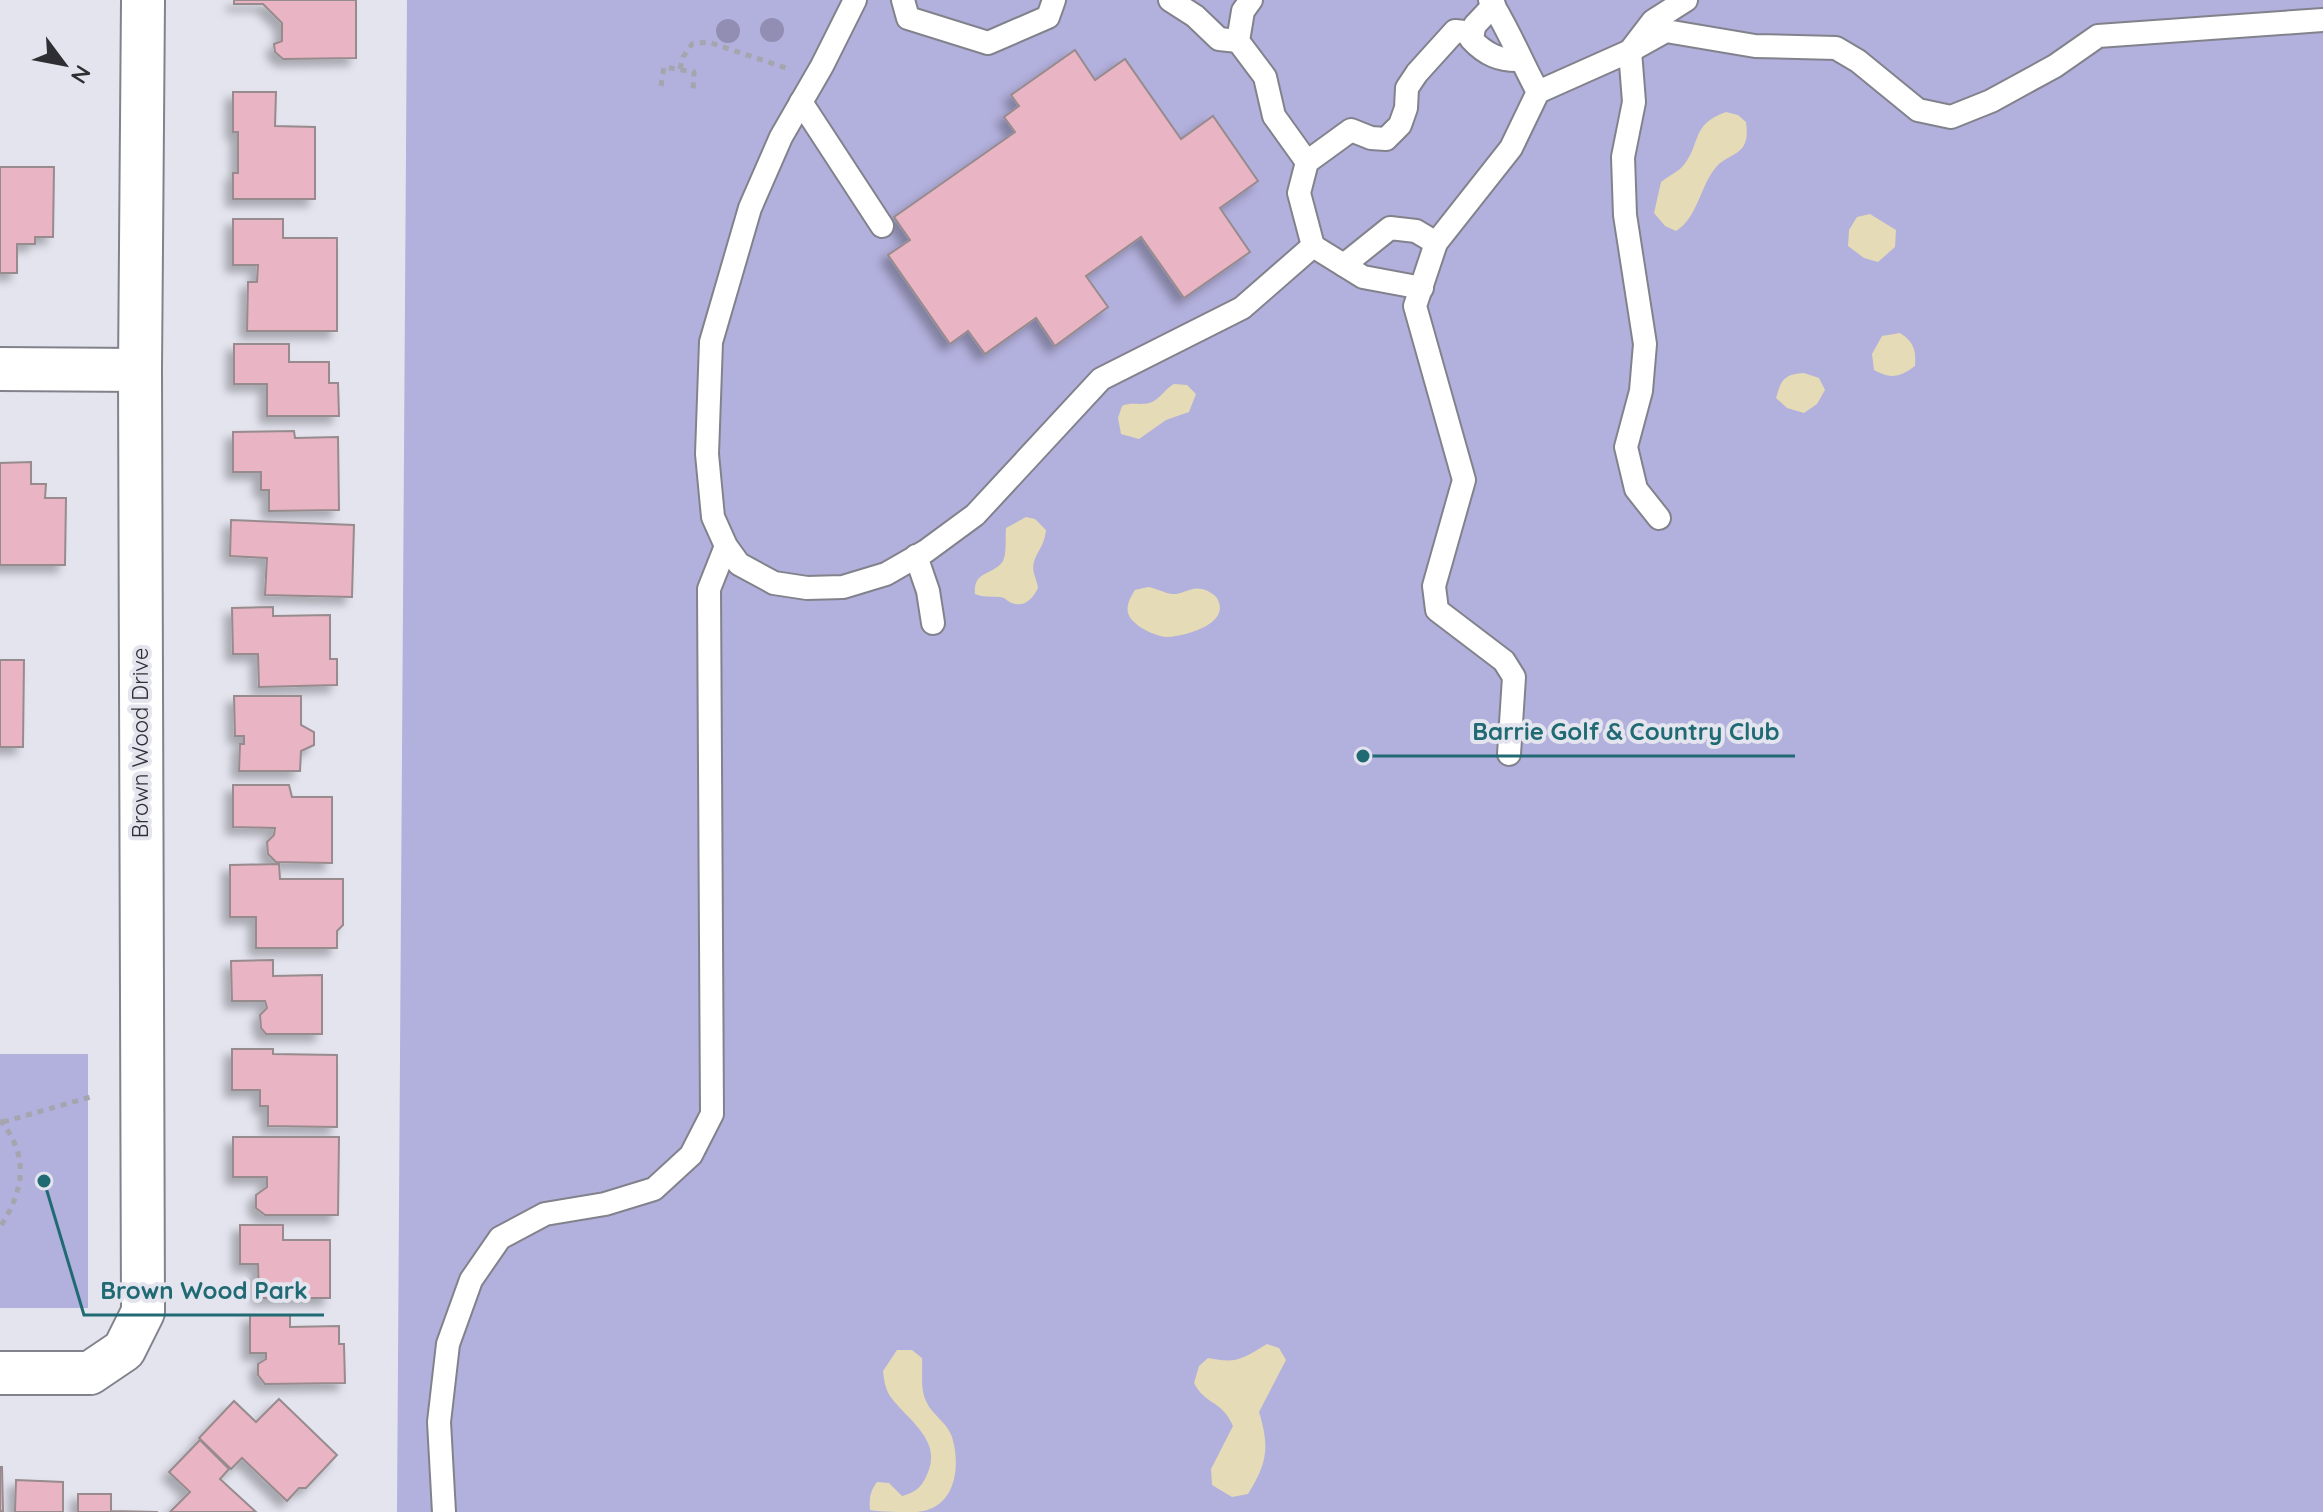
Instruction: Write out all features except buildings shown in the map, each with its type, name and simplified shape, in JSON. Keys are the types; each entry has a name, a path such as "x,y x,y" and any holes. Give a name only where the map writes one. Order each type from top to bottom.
{"street":[{"name":"Brown Wood Drive","path":"0,1373 90,1373 124,1350 143,1312 140,370 143,0"},
{"path":"0,369 140,370"}],"lane":[{"path":"855,0 781,137 750,208 711,342 707,454 713,517 726,546 739,564 774,583 807,588 843,587 886,574 916,556 975,515 1101,379 1242,308 1313,246"},
{"path":"903,0 908,18 988,43 1048,17 1054,0"},
{"path":"1170,0 1195,16 1219,39 1238,41"},
{"path":"1251,0 1243,11 1238,41 1265,77 1274,116 1307,162"},
{"path":"1659,518 1636,489 1626,447 1641,391 1645,344 1625,215 1623,157 1634,102 1630,51 1653,21 1686,0"},
{"path":"1521,60 1503,61 1481,50 1471,39 1475,25 1492,3 1509,29 1538,92"},
{"path":"1509,754 1514,677 1504,661 1437,610 1434,586 1464,480 1415,306 1436,243 1511,148 1538,92 1630,51 1666,31 1755,46 1836,48 1858,61 1918,110 1951,117 1991,101 2055,66 2098,36 2323,20"},
{"path":"1422,288 1363,277 1313,246 1299,193 1307,162 1351,130 1371,138 1386,139 1400,125 1406,108 1407,88 1440,44 1455,31 1473,33"},
{"path":"801,102 882,226"},
{"path":"1344,265 1390,228 1416,231 1436,243"},
{"path":"444,1512 439,1422 448,1344 471,1280 500,1238 545,1214 605,1204 654,1189 691,1155 712,1114 709,589 726,546"},
{"path":"916,556 928,591 933,623"}],"path":[{"path":"680,69 683,57 692,44 708,42 816,77"},
{"path":"661,86 664,67 680,69 694,72 693,92"},
{"path":"0,1227 15,1205 21,1179 18,1152 1,1121 94,1096"}],"shaded area":[{"path":"407,0 2323,0 2323,1512 397,1512"},
{"path":"0,1054 88,1054 88,1308 0,1308"}],"sand":[{"path":"1726,112 1738,115 1746,122 1743,147 1717,166 1683,225 1676,231 1665,226 1654,213 1661,182 1682,167 1706,123"},
{"path":"1870,214 1896,230 1895,247 1878,262 1864,258 1848,246 1849,230 1857,217"},
{"path":"1900,333 1913,347 1915,366 1895,376 1874,370 1872,354 1882,336"},
{"path":"1804,373 1819,378 1825,390 1817,404 1804,413 1787,408 1776,398 1784,379"},
{"path":"1174,384 1187,385 1196,394 1189,412 1166,420 1139,439 1121,434 1118,418 1122,406 1150,403"},
{"path":"1026,517 1035,519 1046,530 1033,565 1038,588 1034,595 1025,603 1017,604 1002,597 975,594 980,577 1003,561 1006,528"},
{"path":"1148,587 1172,594 1198,588 1206,590 1217,598 1220,607 1218,615 1213,622 1185,634 1168,637 1150,632 1134,622 1128,610 1135,590"},
{"path":"1267,1344 1279,1348 1286,1360 1259,1412 1265,1436 1263,1464 1248,1494 1232,1497 1212,1485 1211,1469 1233,1426 1224,1411 1203,1395 1194,1383 1199,1366 1208,1358 1239,1359"},
{"path":"897,1350 912,1350 922,1358 924,1396 950,1432 955,1450 952,1487 938,1505 927,1510 870,1510 870,1495 877,1482 889,1483 902,1496 906,1495 922,1484 931,1464 928,1442 886,1387 883,1371"}],"place":[{"name":"Barrie Golf & Country Club","path":"1363,756"},
{"name":"Brown Wood Park","path":"44,1181"}]}
